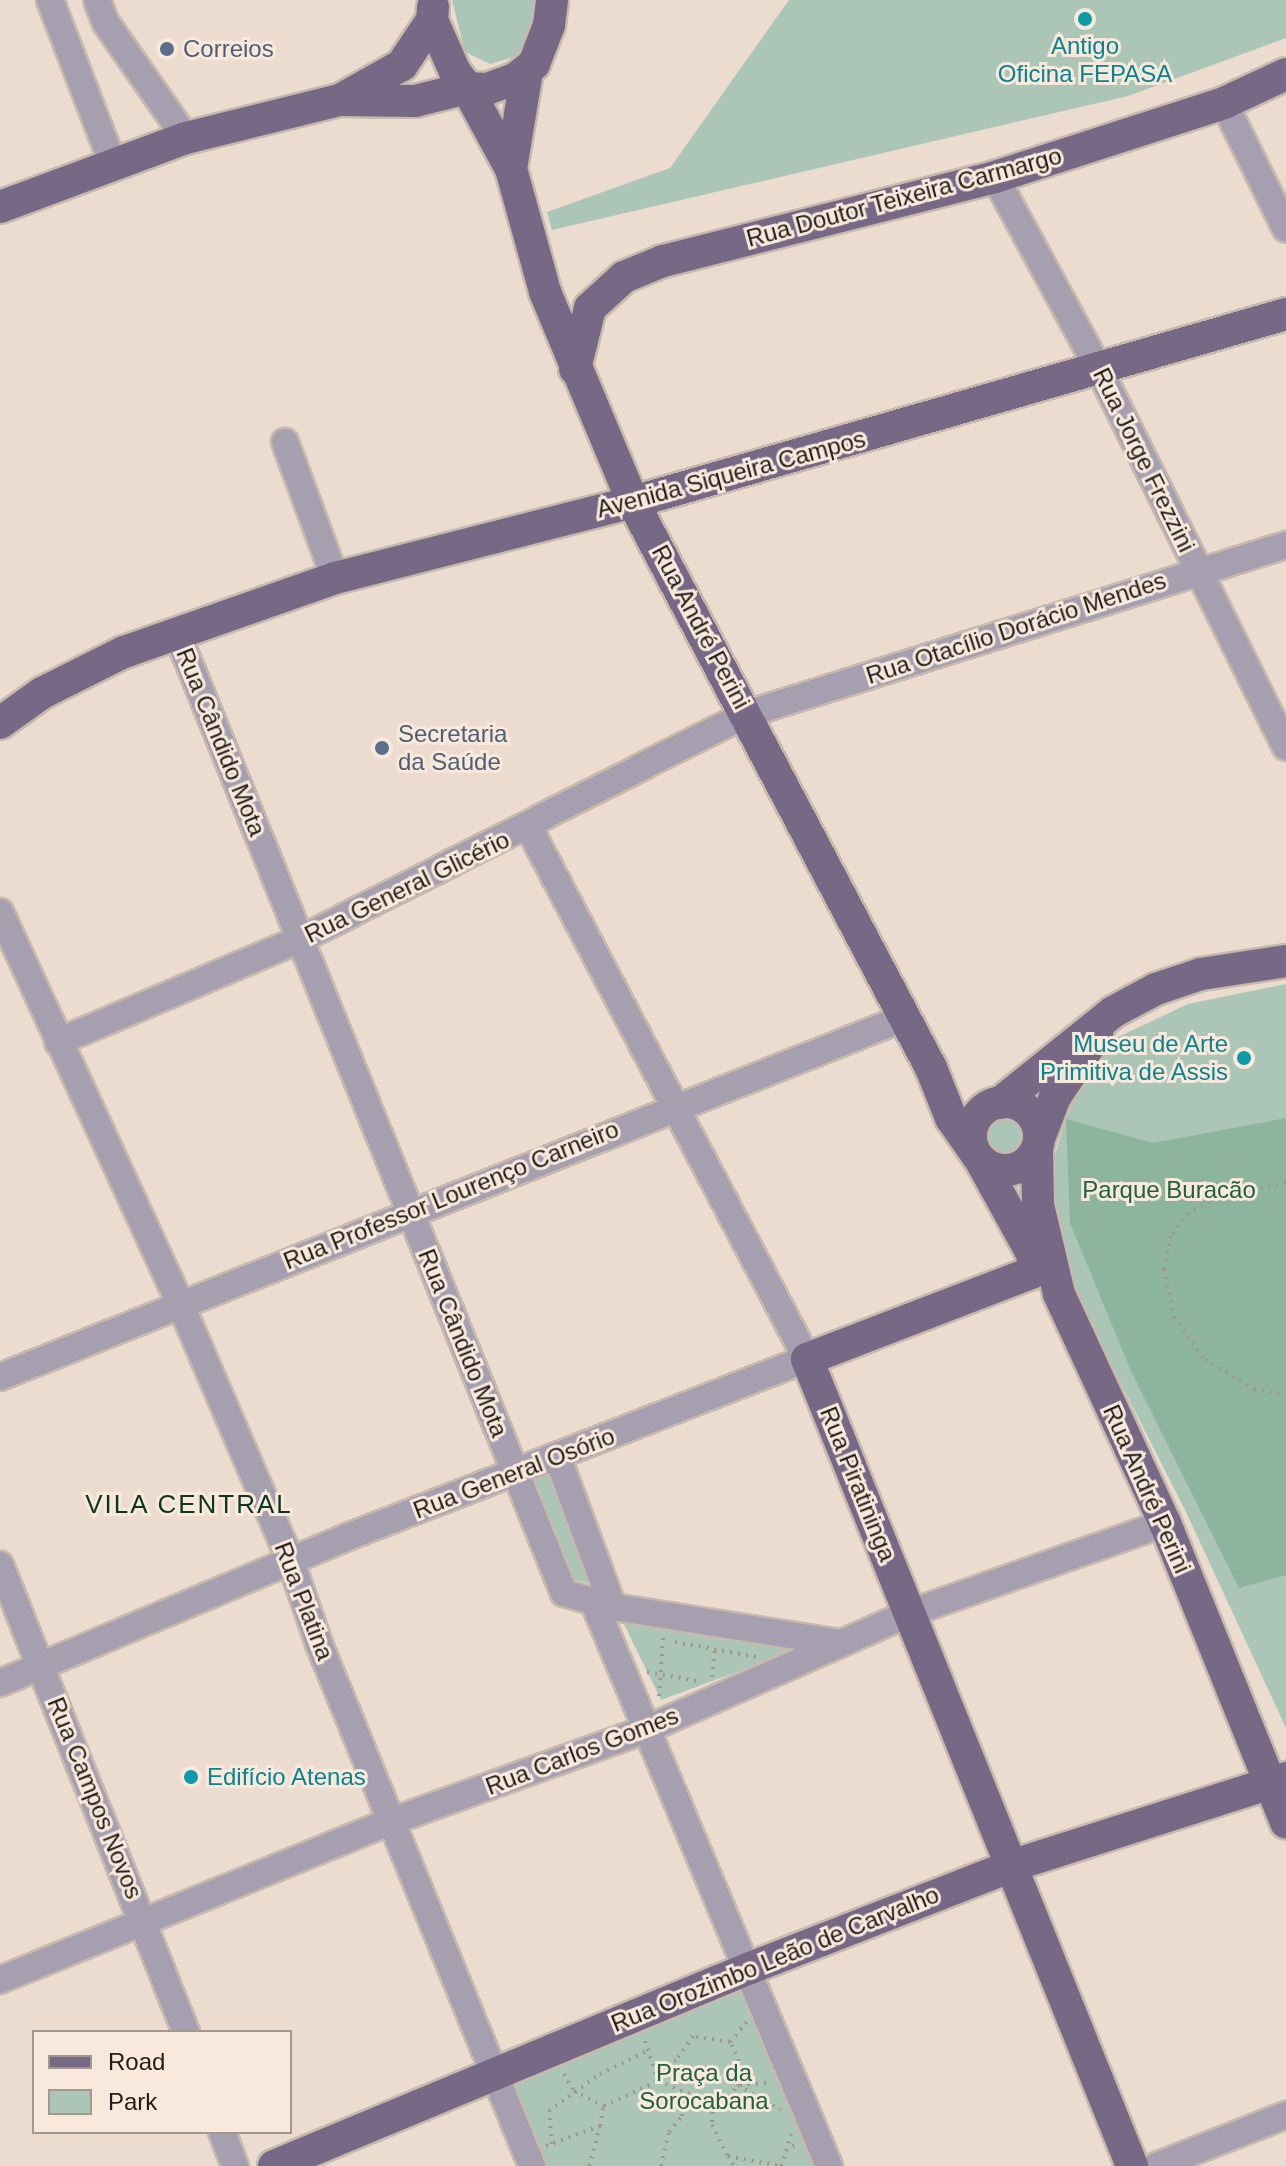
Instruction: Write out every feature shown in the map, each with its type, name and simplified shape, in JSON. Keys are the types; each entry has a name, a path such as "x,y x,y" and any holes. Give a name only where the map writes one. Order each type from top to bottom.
{"main road":[{"name":"Rua André Perini","path":"511,169 527,71 542,46 552,0"},
{"path":"340,100 402,65 433,10"},
{"name":"Rua André Perini","path":"433,10 467,88 511,169 545,292 633,502 931,1068 951,1118 977,1156 1030,1250 1035,1264 1031,1273"},
{"path":"0,207 186,138 340,100 415,101 467,88 502,85 527,71"},
{"name":"Rua Doutor Teixeira Carmargo","path":"575,369 590,308 624,277 663,261 995,177 1224,103 1286,74"},
{"name":"Avenida Siqueira Campos","path":"0,723 42,693 176,631 335,578 633,502 1100,371 1286,314"},
{"path":"1113,1012 1055,1097 1030,1160 1006,1171 977,1156 973,1124 1113,1012 1176,981 1286,961"},
{"name":"Rua André Perini","path":"931,1068 962,1095 996,1104"},
{"path":"996,1104 1029,1112 1039,1142"},
{"name":"Rua André Perini","path":"1039,1142 1038,1205 1059,1294 1165,1523 1277,1780 1286,1823"},
{"name":"Rua General Osório","path":"807,1359 1031,1273"},
{"name":"Rua Piratininga","path":"807,1359 1132,2166"},
{"name":"Rua Orozimbo Leão de Carvalho","path":"274,2166 643,2011 1011,1866 1277,1780"}],"street":[{"path":"50,0 113,164"},
{"path":"97,0 106,23 186,138"},
{"path":"1224,103 1286,229"},
{"name":"Rua Jorge Frezzini","path":"995,177 1100,371 1286,747"},
{"path":"285,442 335,578"},
{"name":"Rua Otacílio Dorácio Mendes","path":"747,714 1198,570 1286,545"},
{"name":"Rua Cândido Mota","path":"176,631 303,938 409,1213 564,1593 664,1628 717,1636 840,1643"},
{"name":"Rua General Glicério","path":"58,1042 303,938 529,828 747,714"},
{"name":"Rua Piratininga","path":"529,828 677,1105 807,1359"},
{"name":"Rua Platina","path":"0,912 180,1303 291,1562 529,2159"},
{"name":"Rua Professor Lourenço Carneiro","path":"0,1377 677,1105 904,1018"},
{"name":"Rua General Osório","path":"0,1683 291,1562 807,1359"},
{"path":"557,1456 621,1668 652,1726 829,2166"},
{"name":"Rua Carlos Gomes","path":"0,1980 392,1821 652,1726 910,1613 1165,1523"},
{"name":"Rua Campos Novos","path":"0,1565 145,1922 185,2030"},
{"path":"1156,2166 1286,2115"},
{"path":"223,2134 235,2166"}],"path":[{"path":"1286,1183 1217,1198 1188,1213 1171,1236 1164,1269 1174,1317 1205,1360 1254,1389 1286,1396"},
{"path":"652,1726 661,1674 664,1628"},
{"path":"649,1638 664,1628 717,1636 795,1663"},
{"path":"621,1668 711,1683 717,1636"},
{"path":"604,2106 658,2081 666,2064 676,2060 693,2036 730,2042 739,2061 738,2085 729,2097 713,2104 658,2081 645,2052 643,2011"},
{"path":"551,2050 574,2091 604,2106"},
{"path":"552,2144 549,2111 574,2091 645,2052"},
{"path":"738,2085 795,2085"},
{"path":"738,2085 783,2114"},
{"path":"661,2166 669,2132 682,2116 685,2094"},
{"path":"713,2104 712,2125 734,2166"},
{"path":"589,2166 604,2106"},
{"path":"786,2151 791,2122"},
{"path":"529,2159 552,2144 600,2126"},
{"path":"728,2156 780,2166"}],"green space":[{"path":"452,0 541,0 521,55 490,64 465,52"},
{"path":"789,0 1286,0 1286,38 1128,96 552,230 547,212 670,168"},
{"name":"Parque Buracão","path":"1286,984 1286,1728 1186,1512 1064,1271 1051,1215 1051,1168 1073,1094 1114,1039 1188,1004"},
{"path":"1004,1113 1020,1120 1027,1136 1020,1152 1004,1159 988,1152 981,1136 988,1120"},
{"name":"Parque Buracão","path":"1286,1118 1286,1575 1239,1588 1131,1371 1070,1223 1066,1119 1153,1143"},
{"path":"545,1467 589,1583 568,1578 526,1476"},
{"path":"623,1622 802,1648 661,1700"},
{"name":"Praça da Sorocabana","path":"747,1982 825,2166 541,2166 509,2081"}],"place":[{"name":"Antigo Oficina FEPASA","path":"1085,19"},
{"name":"Correios","path":"167,49"},
{"name":"Secretaria da Saúde","path":"382,748"},
{"name":"Museu de Arte Primitiva de Assis","path":"1244,1058"},
{"name":"Edifício Atenas","path":"191,1777"}],"district":[{"name":"VILA CENTRAL","path":"189,1505"}]}
